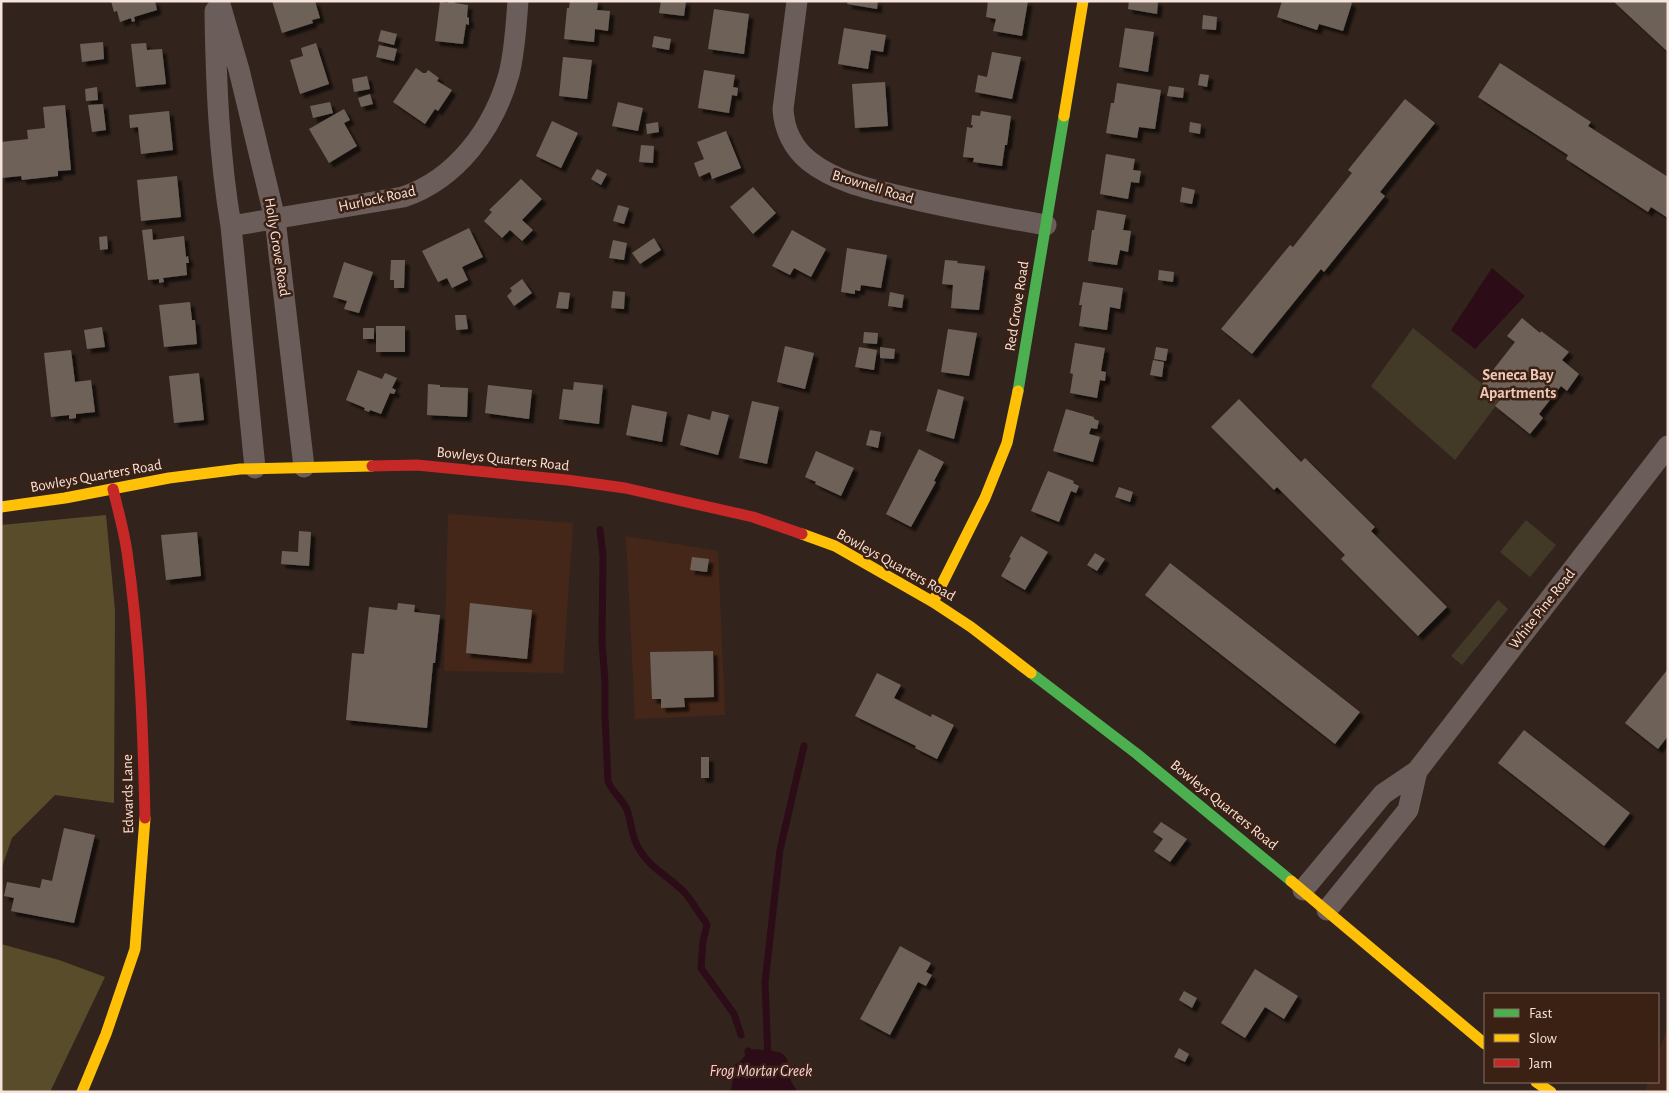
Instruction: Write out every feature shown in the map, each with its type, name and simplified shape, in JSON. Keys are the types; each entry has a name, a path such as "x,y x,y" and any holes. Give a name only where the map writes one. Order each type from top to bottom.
{"street":[{"path":"214,1 216,92 224,187 231,226 255,468"},
{"name":"Holly Grove Road","path":"219,1 239,70 275,219 304,467"},
{"name":"Hurlock Road","path":"231,226 403,197 426,188 448,172 481,134 496,109 503,92 513,56 518,1"},
{"name":"Brownell Road","path":"797,1 782,109 784,121 792,141 808,160 833,176 878,191 953,208 1046,225"},
{"name":"Red Grove Road","path":"933,602 985,498 1007,443 1020,383 1083,1"},
{"name":"White Pine Road","path":"1303,890 1383,794 1417,771 1668,446"},
{"name":"Bowleys Quarters Road","path":"1,507 65,498 169,478 255,468 426,466 567,480 625,488 753,517 835,546 971,626 1137,754 1303,890 1484,1043"},
{"name":"Edwards Lane","path":"82,1092 106,1034 135,949 145,828 142,698 138,638 127,550 113,489"},
{"name":"White Pine Road","path":"1327,910 1408,810 1417,771"},
{"path":"1538,1083 1552,1092"}],"shaded area":[{"path":"1413,328 1501,399 1455,460 1371,386"},
{"path":"448,514 573,523 563,673 444,671"},
{"path":"106,515 115,610 114,803 55,795 12,838 1,870 1,525"},
{"path":"1526,520 1556,545 1530,577 1500,552"},
{"path":"626,536 718,551 725,715 635,719"},
{"path":"1498,600 1508,609 1462,665 1451,656"},
{"path":"1,944 59,960 105,977 50,1092 1,1092"},
{"path":"1668,1025 1668,1092 1645,1092 1648,1083 1659,1083 1659,1051"}],"water":[{"path":"1492,268 1525,296 1475,349 1451,330"},
{"name":"Frog Mortar Creek","path":"753,1049 775,1051 784,1055 788,1061 790,1078 798,1092 730,1092 734,1065"}],"building":[{"path":"111,1 155,1 157,10 134,17 135,21 132,22 131,18 120,22 117,11 114,12"},
{"path":"272,1 315,1 320,18 312,20 313,23 282,33"},
{"path":"448,1 456,1 455,3 468,5 467,17 469,18 469,25 466,24 463,44 435,41 440,2 448,3"},
{"path":"570,1 598,1 597,10 610,11 608,31 595,29 594,42 564,39 567,8 569,8"},
{"path":"661,1 686,1 684,16 659,13"},
{"path":"848,1 878,1 877,9 847,4"},
{"path":"988,1 1028,1 1022,36 993,31 996,19 986,17"},
{"path":"1129,1 1158,1 1157,14 1128,9"},
{"path":"1282,1 1348,1 1352,3 1343,31 1319,24 1317,30 1277,17"},
{"path":"1613,1 1668,1 1668,52"},
{"path":"714,9 749,14 744,54 708,49"},
{"path":"1203,15 1217,17 1216,30 1202,29"},
{"path":"844,28 886,35 883,52 871,50 868,69 838,64"},
{"path":"1125,28 1154,32 1148,72 1119,67"},
{"path":"381,30 397,34 394,45 378,41"},
{"path":"654,36 671,39 669,50 652,47"},
{"path":"103,42 104,59 82,62 80,44"},
{"path":"146,43 147,50 162,49 166,84 136,87 131,44"},
{"path":"316,43 329,84 300,94 290,60 303,56 301,48"},
{"path":"379,45 397,49 394,61 376,57"},
{"path":"992,52 1021,57 1012,99 975,92 978,75 987,77"},
{"path":"563,57 592,60 587,99 559,96"},
{"path":"1500,63 1591,122 1588,126 1668,177 1668,218 1651,207 1648,212 1566,159 1568,155 1478,97"},
{"path":"416,68 423,73 426,73 428,70 439,78 437,81 452,90 438,111 435,109 425,124 393,102"},
{"path":"704,70 735,75 733,87 738,88 737,96 732,95 729,113 698,108"},
{"path":"1200,74 1209,75 1207,87 1198,85"},
{"path":"367,76 370,89 354,92 352,79"},
{"path":"885,82 888,126 855,128 852,84"},
{"path":"1117,83 1161,90 1155,129 1139,127 1137,138 1106,133 1111,103 1114,103"},
{"path":"1169,86 1184,88 1183,98 1167,96"},
{"path":"97,87 98,100 86,101 85,89"},
{"path":"370,94 373,104 361,107 358,98"},
{"path":"1405,99 1435,123 1380,192 1385,196 1324,272 1321,269 1252,354 1221,329 1290,245 1293,247 1352,173 1348,170"},
{"path":"330,102 333,113 313,118 310,106"},
{"path":"618,102 643,108 638,131 612,126"},
{"path":"103,104 106,130 92,132 88,105"},
{"path":"65,105 71,170 58,171 58,176 22,180 21,176 1,178 1,142 28,139 27,130 45,128 43,107"},
{"path":"344,109 350,120 344,123 357,146 329,163 309,129"},
{"path":"169,111 173,150 141,154 138,127 130,128 129,115"},
{"path":"981,111 1011,116 1002,166 973,162 974,158 963,157 967,127 972,128 972,115 980,116"},
{"path":"552,121 578,133 561,168 536,156"},
{"path":"658,122 659,132 647,134 646,124"},
{"path":"1190,122 1201,124 1200,134 1189,132"},
{"path":"726,131 741,168 712,179 710,172 699,177 694,163 704,159 697,142"},
{"path":"641,145 654,146 653,163 639,162"},
{"path":"1106,154 1135,159 1133,170 1141,171 1139,183 1131,182 1128,199 1100,194"},
{"path":"597,169 607,174 601,185 591,179"},
{"path":"177,176 181,217 141,221 137,180"},
{"path":"521,179 542,199 522,220 533,230 522,241 510,230 502,238 484,221 492,212 489,210"},
{"path":"753,187 776,213 753,234 730,207"},
{"path":"1182,187 1195,190 1192,204 1180,202"},
{"path":"618,205 629,208 624,224 613,221"},
{"path":"1097,210 1126,215 1123,230 1131,231 1128,252 1120,250 1117,265 1088,261"},
{"path":"469,228 483,257 462,267 468,280 452,288 447,278 438,282 422,251"},
{"path":"152,229 153,240 184,236 186,257 188,256 189,263 186,263 187,275 163,278 164,282 159,283 159,279 148,280 142,230"},
{"path":"792,230 826,249 811,277 794,268 790,275 772,266"},
{"path":"107,236 108,249 100,250 99,237"},
{"path":"654,238 661,250 640,264 632,253"},
{"path":"613,240 627,243 624,260 609,258"},
{"path":"847,248 887,255 881,288 861,285 860,291 855,290 855,294 841,292"},
{"path":"391,260 405,260 404,288 394,288 394,280 390,280"},
{"path":"945,260 985,266 979,310 951,308 953,285 942,284"},
{"path":"344,262 373,272 359,313 344,309 347,301 333,297"},
{"path":"1159,270 1174,272 1173,282 1158,280"},
{"path":"522,279 532,293 514,306 507,296 512,291 510,288"},
{"path":"1083,282 1123,288 1120,309 1110,307 1107,330 1079,326 1082,305 1079,305"},
{"path":"613,291 625,292 624,309 611,308"},
{"path":"559,292 570,293 568,309 556,308"},
{"path":"890,292 904,295 902,308 888,306"},
{"path":"190,302 192,320 195,320 197,344 164,347 159,305"},
{"path":"455,315 466,315 468,329 456,330"},
{"path":"1522,318 1540,333 1541,331 1569,352 1562,360 1579,374 1567,391 1561,386 1539,414 1543,418 1530,434 1495,406 1501,399 1482,384 1515,342 1507,336"},
{"path":"376,326 405,326 405,352 376,352"},
{"path":"102,327 105,347 87,349 84,330"},
{"path":"363,328 374,328 374,339 363,339"},
{"path":"948,329 977,333 969,376 941,372"},
{"path":"864,332 878,333 877,344 863,343"},
{"path":"1075,343 1105,348 1101,371 1106,372 1105,381 1100,380 1097,398 1070,393 1073,374 1070,373"},
{"path":"785,346 814,353 805,389 777,382"},
{"path":"859,347 877,350 874,370 855,367"},
{"path":"880,347 895,349 894,359 880,358"},
{"path":"1156,347 1168,349 1166,361 1154,359"},
{"path":"71,350 75,382 91,380 95,412 76,414 76,418 69,419 69,415 51,417 44,353"},
{"path":"1153,360 1164,362 1162,377 1150,375"},
{"path":"358,370 382,379 385,373 397,378 392,388 396,390 394,394 390,393 381,414 364,410 365,408 346,400"},
{"path":"199,373 204,420 174,423 169,376"},
{"path":"574,382 603,385 599,424 559,419 563,389 573,390"},
{"path":"428,384 440,385 440,387 468,388 467,417 427,415"},
{"path":"488,385 532,390 529,419 485,413"},
{"path":"938,389 964,397 954,439 926,431"},
{"path":"1239,399 1301,462 1305,458 1375,527 1371,531 1447,607 1418,636 1341,559 1345,555 1277,487 1274,490 1211,427"},
{"path":"752,401 779,407 767,464 739,458"},
{"path":"632,405 667,412 662,442 626,435"},
{"path":"1066,409 1094,417 1094,419 1099,421 1097,429 1091,428 1089,434 1100,437 1093,462 1053,451"},
{"path":"712,411 729,415 718,455 680,445 688,414 710,420"},
{"path":"870,430 881,432 878,448 866,445"},
{"path":"919,449 944,462 934,481 936,482 911,527 886,514"},
{"path":"816,451 854,468 841,496 815,484 816,482 805,477"},
{"path":"1048,471 1074,481 1073,483 1079,486 1076,493 1071,491 1059,522 1031,511"},
{"path":"1119,487 1133,492 1130,502 1115,497"},
{"path":"299,531 311,532 309,566 281,564 282,551 298,552"},
{"path":"197,532 201,576 166,580 161,535"},
{"path":"1021,536 1048,552 1025,590 1001,576"},
{"path":"1095,553 1105,559 1097,571 1087,565"},
{"path":"692,557 709,559 707,572 690,570"},
{"path":"1170,563 1360,712 1335,744 1145,595"},
{"path":"398,603 415,605 414,612 440,615 427,728 346,720 352,653 364,654 369,607 397,610"},
{"path":"470,603 532,610 527,659 466,653"},
{"path":"713,651 714,697 684,698 685,707 661,708 661,699 652,699 650,652"},
{"path":"1668,669 1668,736 1658,749 1625,723"},
{"path":"877,673 901,685 894,698 931,717 932,714 954,725 937,759 915,748 916,746 855,716"},
{"path":"1524,730 1630,813 1604,846 1498,763"},
{"path":"701,757 709,757 709,778 701,778"},
{"path":"1161,822 1187,839 1170,862 1154,851 1163,839 1153,832"},
{"path":"64,828 95,835 74,923 11,911 14,898 4,896 7,882 40,888 42,879 52,881"},
{"path":"900,946 931,963 926,972 932,975 926,986 918,982 890,1035 860,1019"},
{"path":"1255,969 1298,996 1284,1019 1265,1007 1245,1038 1221,1023"},
{"path":"1184,991 1197,998 1192,1008 1179,1000"},
{"path":"1179,1048 1189,1054 1185,1062 1174,1057"}],"waterway":[{"path":"600,530 603,556 602,642 608,781 625,806 634,837 642,854 685,893 705,921 707,925 703,941 701,968 734,1014 741,1035"},
{"path":"768,1060 765,982 780,850 804,746"}],"traffic: fast":[{"path":"1018,391 1064,116"},
{"path":"1031,673 1137,754 1291,881"}],"traffic: slow":[{"path":"1064,116 1083,1"},
{"path":"933,602 985,498 1007,443 1018,391"},
{"path":"1,507 65,498 169,478 240,469 372,466"},
{"path":"802,534 835,546 933,602 971,627 1031,673"},
{"path":"82,1092 106,1034 135,949 145,818"},
{"path":"1291,881 1484,1043"},
{"path":"1538,1083 1551,1092"}],"traffic: jam":[{"path":"372,466 417,465 567,480 625,488 753,517 802,534"},
{"path":"113,489 126,544 135,619 142,718 145,818"}],"district":[{"name":"Seneca Bay Apartments","path":"1518,384"}]}
